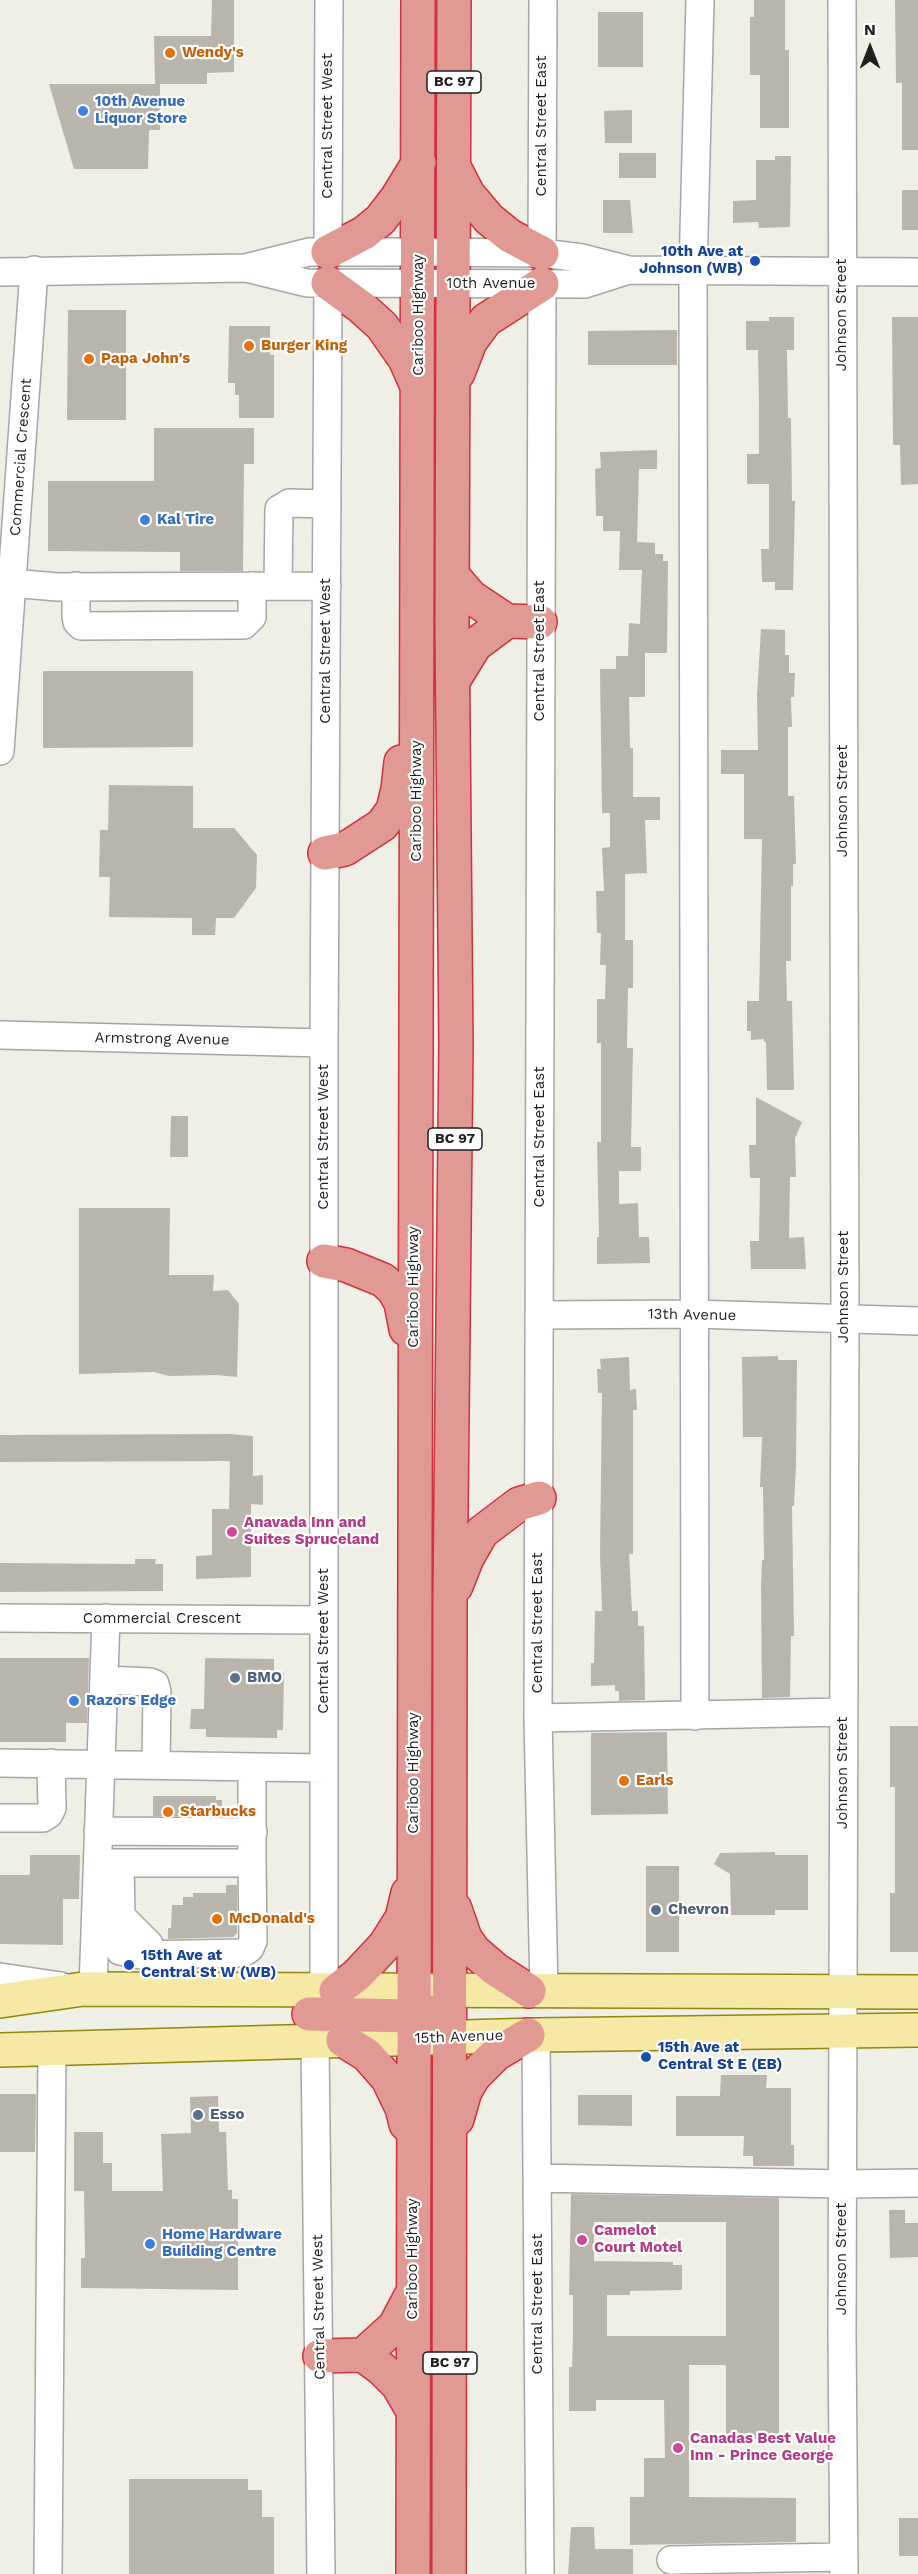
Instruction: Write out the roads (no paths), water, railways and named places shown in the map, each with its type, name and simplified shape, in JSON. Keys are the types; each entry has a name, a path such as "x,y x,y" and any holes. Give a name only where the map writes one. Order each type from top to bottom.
{"highway":[{"name":"Cariboo Highway","path":"413,2574 418,0"},
{"name":"BC 97","path":"449,2574 450,1599 456,1044 452,575 454,0"},
{"path":"419,162 397,198 380,220 328,268 361,307 382,326 405,359 419,391"},
{"path":"453,165 468,194 489,219 542,268 486,320 470,342 453,386"},
{"path":"452,575 471,597 507,621 540,622"},
{"path":"453,681 475,645 507,621"},
{"path":"325,853 345,849 382,825 393,810 398,789 405,719 418,673"},
{"path":"324,1261 346,1265 382,1280 393,1290 401,1303 414,1370"},
{"path":"450,1599 467,1558 482,1532 519,1504 539,1498"},
{"path":"413,2154 402,2108 388,2079 367,2055 325,2015 385,1945 402,1918 414,1868"},
{"path":"450,1892 465,1938 474,1951 495,1969 537,1991"},
{"path":"450,2153 465,2091 474,2076 496,2054 532,2035"},
{"path":"363,2355 395,2326 413,2292"},
{"path":"320,2356 363,2355 398,2385 413,2411"}],"main road":[{"name":"15th Avenue","path":"0,2001 88,1989 325,2015 414,2015 450,2037 918,2030"},
{"name":"15th Avenue","path":"325,2015 414,2015 450,1992 918,1992"},
{"path":"0,2050 152,2045 189,2034 325,2015"}],"street":[{"name":"Central Street West","path":"321,2574 320,2356 325,2015 324,1043 329,0"},
{"name":"Central Street East","path":"537,1991 543,0"},
{"path":"695,1716 693,272 700,0"},
{"name":"Johnson Street","path":"842,0 845,1320 842,1992 844,2566"},
{"name":"10th Avenue","path":"0,272 245,268 309,252 328,268 542,268 582,258 629,270 918,272"},
{"name":"Commercial Crescent","path":"0,751 34,270"},
{"path":"278,586 279,509 289,503 327,504"},
{"path":"12,583 76,586 327,586"},
{"path":"76,586 76,616 81,626 244,625 252,617 252,586"},
{"name":"Armstrong Avenue","path":"0,1035 324,1043"},
{"name":"13th Avenue","path":"539,1315 694,1314 918,1321"},
{"name":"Commercial Crescent","path":"0,1618 324,1620"},
{"path":"106,1618 98,1831 109,1863 121,1916 114,1928 114,1937 120,1951 128,1954 243,1953 250,1948 253,1941 252,1767"},
{"path":"104,1680 155,1684 157,1692 156,1765"},
{"path":"538,1718 843,1712"},
{"path":"0,1763 324,1768"},
{"path":"0,1818 43,1818 49,1814 52,1808 51,1763"},
{"path":"98,1831 253,1832"},
{"path":"109,1863 252,1863"},
{"path":"88,1989 109,1863"},
{"name":"15th Avenue","path":"0,1977 88,1989"},
{"name":"Central Street East","path":"532,2035 537,2178 540,2574"},
{"path":"48,2574 52,2049"},
{"path":"537,2178 843,2184 918,2183"},
{"path":"671,2560 844,2566"}],"place":[{"name":"Wendy's","path":"170,53"},
{"name":"10th Avenue Liquor Store","path":"83,111"},
{"name":"10th Ave at Johnson (WB)","path":"755,261"},
{"name":"Burger King","path":"249,346"},
{"name":"Papa John's","path":"89,359"},
{"name":"Kal Tire","path":"145,520"},
{"name":"Anavada Inn and Suites Spruceland","path":"232,1532"},
{"name":"BMO","path":"235,1678"},
{"name":"Razors Edge","path":"74,1701"},
{"name":"Earls","path":"624,1781"},
{"name":"Starbucks","path":"168,1812"},
{"name":"Chevron","path":"656,1910"},
{"name":"McDonald's","path":"217,1919"},
{"name":"15th Ave at Central St W (WB)","path":"129,1965"},
{"name":"15th Ave at Central St E (EB)","path":"646,2057"},
{"name":"Esso","path":"198,2115"},
{"name":"Camelot Court Motel","path":"582,2240"},
{"name":"Home Hardware Building Centre","path":"150,2244"},
{"name":"Canadas Best Value Inn - Prince George","path":"678,2448"}]}
